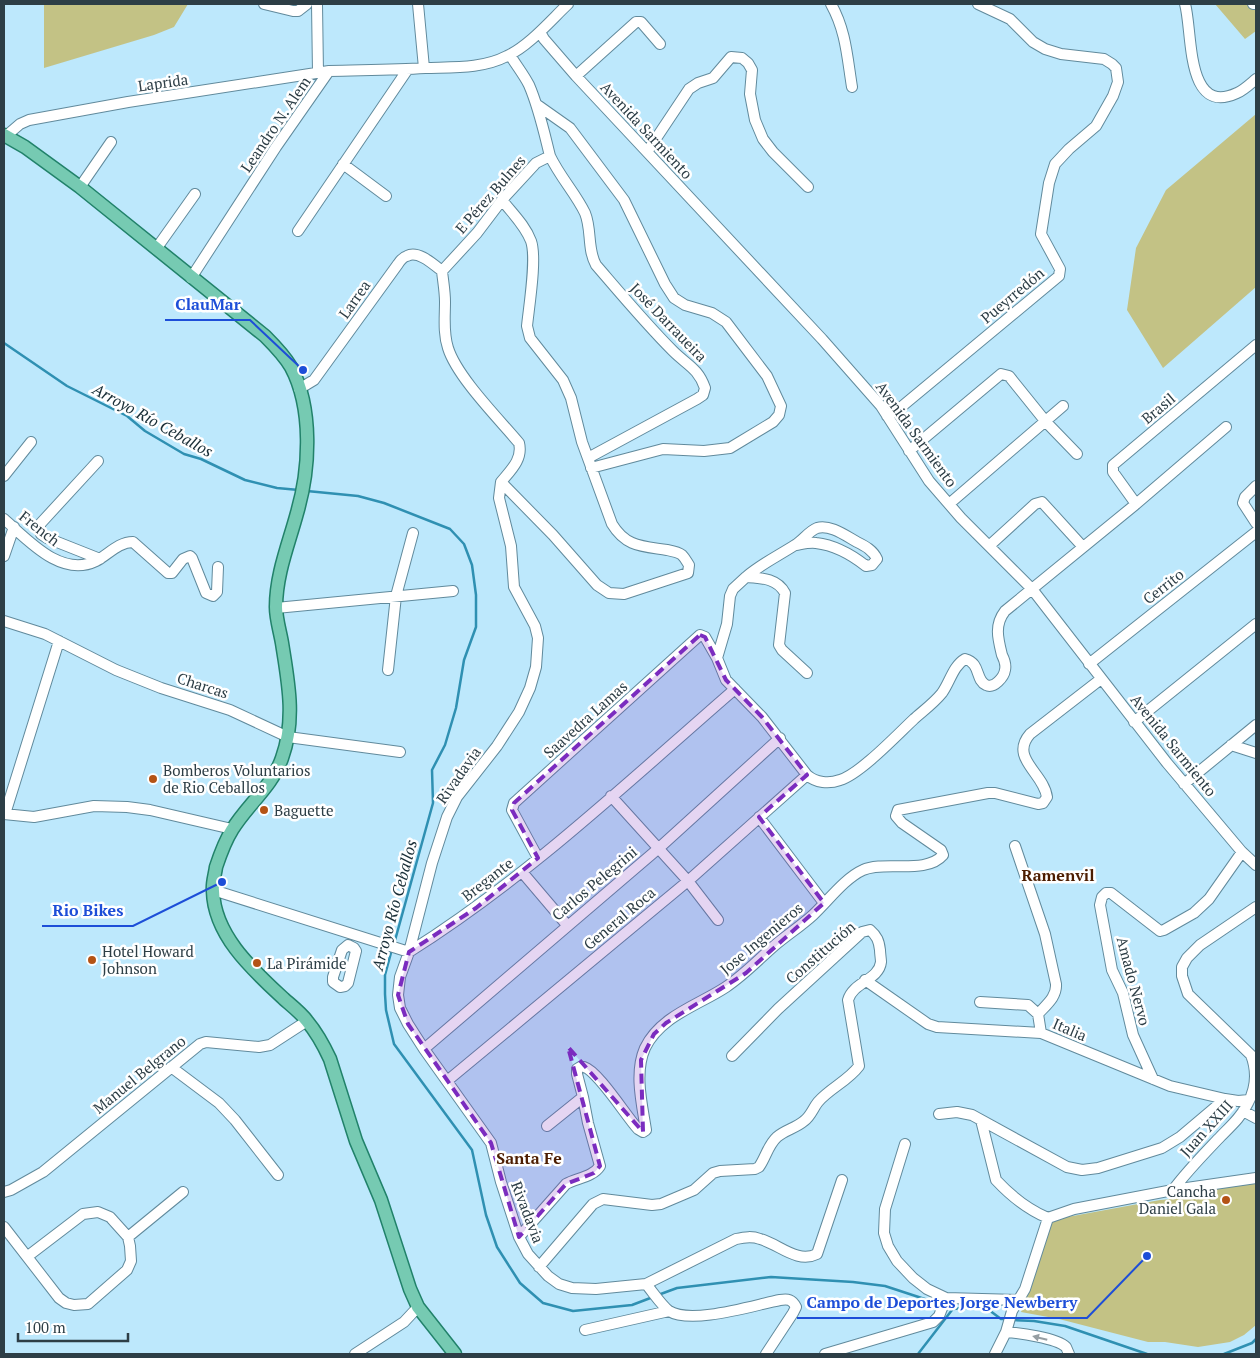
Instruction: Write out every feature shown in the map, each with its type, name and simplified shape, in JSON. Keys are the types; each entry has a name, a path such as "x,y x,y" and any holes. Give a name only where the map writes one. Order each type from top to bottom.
{"main road":[{"path":"5,136 25,147 80,187 265,336 282,354 291,368 299,389 308,444 305,483 285,553 277,589 276,608 290,692 291,709 288,737 282,758 266,787 232,829 218,860 212,890 214,907 219,920 245,961 307,1021 330,1059 356,1141 381,1200 410,1289 418,1307 455,1354"}],"street":[{"path":"264,4 298,11 306,4"},
{"path":"318,4 318,73"},
{"path":"418,4 424,68"},
{"name":"Leandro N. Alem","path":"191,278 276,148 330,71 408,70 471,66 497,61 510,55 540,32 568,4"},
{"path":"831,4 840,20 844,34 852,87"},
{"name":"Pueyrredón","path":"887,416 900,408 1059,276 1060,269 1041,234 1045,205 1055,164 1080,139 1094,129 1113,96 1118,82 1116,68 1112,64 1104,60 1061,54 1045,48 1032,42 1010,19 978,4"},
{"path":"1185,4 1188,15 1193,67 1200,84 1207,93 1215,97 1226,97 1239,92 1256,79"},
{"path":"576,76 636,22 641,22 660,44"},
{"name":"Avenida Sarmiento","path":"540,32 576,76 822,339 880,406 929,481 1032,589 1184,784 1256,866"},
{"name":"E Pérez Bulnes","path":"442,271 536,163 550,156 543,125 528,83 510,55"},
{"path":"647,152 689,89 713,78 731,57 742,58 752,70 750,94 755,120 763,138 773,152 808,187"},
{"path":"298,232 408,70"},
{"name":"Laprida","path":"5,136 20,124 29,120 128,102 330,71"},
{"path":"536,104 570,128 624,200 665,284 674,298 685,305 712,313 726,322 767,376 781,406 779,415 773,422 730,448 704,450 663,449 589,462"},
{"path":"80,187 111,142"},
{"name":"José Darraueira","path":"550,156 584,212 588,222 591,257 596,265 674,352 695,369 702,377 705,388 702,395 697,399 589,462"},
{"path":"343,164 386,196"},
{"path":"156,249 195,194"},
{"path":"442,271 445,299 445,329 448,348 469,383 519,443 521,450 518,462 502,482 521,504 554,535 597,584 609,592 624,594 688,572 689,565 676,552 635,545 619,535 612,524 589,462 571,398 563,380 530,338 528,326 534,256 531,241 521,224 502,200"},
{"name":"Larrea","path":"299,389 314,380 398,264 406,256 415,254 442,271"},
{"name":"Brasil","path":"1136,504 1113,472 1113,465 1256,345"},
{"path":"909,451 1001,374 1008,376 1046,422 1077,454"},
{"path":"949,504 1063,406"},
{"path":"796,545 815,543 829,546 866,566 872,565 877,559 870,549 836,530 816,528 796,545 756,568 733,590 730,596 727,624 717,658 726,680 780,738 807,775 813,780 830,782 841,780 856,772 876,755 941,694 956,666 965,659 970,660 976,667 980,680 985,685 990,686 1001,679 1005,670 998,638 998,623 1005,610 1136,504 1226,427"},
{"path":"4,476 31,442"},
{"path":"98,461 39,528 41,534 47,538 100,559"},
{"name":"Rivadavia","path":"502,482 499,498 511,546 514,586 535,626 538,638 536,667 530,688 519,712 497,746 457,797 447,817 406,951 398,995 400,1008 424,1048 491,1143 501,1182 519,1237 528,1254 558,1284 572,1288 649,1288 736,1239 750,1237 762,1239 802,1258 811,1257 817,1254 842,1180"},
{"path":"1256,486 1244,497 1243,503 1256,523"},
{"path":"990,546 1035,504 1042,502 1083,547"},
{"name":"French","path":"4,519 45,553 72,566 86,565 100,559 125,542 132,542 168,573 172,573 183,559 190,556 206,593 213,596 217,592 218,566"},
{"path":"4,556 14,527"},
{"name":"Cerrito","path":"1089,664 1256,532"},
{"path":"388,670 396,596 413,533"},
{"path":"746,577 766,579 776,583 784,590 779,644 782,650 807,673"},
{"path":"276,608 453,591"},
{"name":"Charcas","path":"4,621 45,634 116,670 161,688 230,710 288,737 400,752"},
{"path":"1134,722 1256,624"},
{"name":"Saavedra Lamas","path":"538,858 512,810 514,803 700,635 705,637 717,658"},
{"path":"59,641 5,814 34,817 94,806 127,807 150,810 232,829"},
{"name":"Jose Ingenieros","path":"519,1237 566,1184 594,1173 600,1166 588,1123 584,1097 576,1074 577,1069 585,1067 591,1072 638,1129 643,1132 646,1130 639,1086 641,1060 654,1034 666,1023 724,989 746,973 775,945 814,914 861,870 871,866 901,867 930,863 939,859 943,855 941,850 902,823 896,816 898,810 988,793 995,793 1038,804 1042,803 1047,798 1046,791 1024,757 1022,751 1025,739 1101,679"},
{"name":"Bregante","path":"406,951 476,908 522,872 735,689"},
{"path":"1184,784 1256,725"},
{"name":"Carlos Pelegrini","path":"424,1048 659,848 780,738"},
{"path":"1231,745 1256,753"},
{"name":"General Roca","path":"447,1081 688,881 807,775"},
{"path":"611,796 688,881 718,920"},
{"path":"760,817 824,903"},
{"name":"Italia","path":"1015,846 1045,934 1057,988 1052,998 1038,1014 1042,1033 1170,1086 1226,1099 1249,1100"},
{"name":"Amado Nervo","path":"1154,1079 1133,1035 1122,993 1112,970 1100,905 1102,896 1106,893 1111,893 1152,926 1160,931 1164,930 1194,913 1209,899 1242,852"},
{"path":"522,872 568,925"},
{"path":"212,890 406,951"},
{"name":"Juan XXIII","path":"1173,1190 1185,1174 1243,1111 1253,1090 1255,1075 1255,1065 1250,1055 1188,994 1182,976 1182,967 1187,958 1200,945 1256,907"},
{"name":"Constitución","path":"539,1267 598,1200 652,1205 662,1204 694,1190 712,1173 759,1167 777,1137 803,1122 810,1116 828,1092 854,1073 860,1066 848,1000 855,987 874,975 879,969 881,963 876,935 870,930 862,932 778,1009 732,1056"},
{"path":"352,946 355,935"},
{"path":"866,980 928,1024 937,1027 1042,1033"},
{"path":"980,1002 1028,1005 1038,1014"},
{"name":"Manuel Belgrano","path":"4,1192 43,1172 200,1044 206,1042 259,1047 270,1045 307,1021"},
{"path":"171,1067 219,1104 236,1120 278,1175"},
{"path":"546,1126 584,1097"},
{"path":"939,1114 956,1112 972,1115 1066,1167 1082,1170 1098,1168 1162,1148 1180,1137 1226,1099"},
{"path":"1243,1111 1256,1118"},
{"path":"982,1120 996,1180 1003,1188 1036,1213 1048,1218 1074,1209 1173,1190 1256,1178"},
{"path":"905,1144 885,1209 884,1233 888,1246 897,1261 927,1290 945,1301 1020,1300"},
{"path":"128,1237 183,1192"},
{"path":"4,1227 59,1298 66,1303 80,1306 88,1304 127,1270 131,1260 128,1237 110,1217 98,1212 83,1214 28,1256"},
{"path":"995,1354 1007,1330 1012,1311 1025,1289 1048,1218"},
{"path":"649,1288 666,1307 684,1315 703,1316 788,1299 794,1302 796,1307 766,1354"},
{"path":"825,1354 933,1322 939,1316 945,1301"},
{"path":"355,1354 404,1322 418,1307"},
{"path":"585,1330 666,1307"},
{"path":"1007,1330 1055,1342 1066,1347 1069,1354"}],"highlighted area":[{"path":"700,635 705,637 726,680 762,717 807,775 759,817 824,903 746,973 666,1023 654,1034 641,1060 643,1132 568,1047 600,1166 594,1173 566,1184 519,1237 491,1143 408,1024 398,995 409,952 476,908 538,858 512,810 514,803"}],"shaded area":[{"path":"44,4 188,4 174,27 154,35 44,68"},
{"path":"1215,4 1256,4 1256,31 1245,39"},
{"path":"1256,114 1256,287 1163,368 1127,310 1136,248 1166,190"},
{"path":"1256,1182 1256,1325 1244,1335 1230,1342 1198,1347 1165,1342 1148,1342 1059,1319 1021,1312 1051,1220 1172,1199 1203,1190"}],"waterway":[{"name":"Arroyo Río Ceballos","path":"4,343 67,386 127,416 145,431 184,454 201,459 245,480 277,488 299,490"},
{"name":"Arroyo Río Ceballos","path":"307,491 358,496 384,503 450,529 464,544 472,565 476,595 476,627 464,660 456,708 445,745 432,770 433,803 394,944"},
{"name":"Arroyo Río Ceballos","path":"392,949 385,975 385,994 386,1010 394,1044 472,1150 486,1215 497,1247 520,1283 543,1303 573,1311 632,1305 653,1297"},
{"name":"Arroyo Río Ceballos","path":"658,1295 677,1288 771,1277 885,1286 940,1304"},
{"name":"Arroyo Río Ceballos","path":"945,1306 952,1309 985,1307 1001,1319 1007,1319"},
{"path":"918,1354 952,1310"},
{"name":"Arroyo Río Ceballos","path":"1012,1320 1065,1326 1147,1354"},
{"name":"Arroyo Río Ceballos","path":"1224,1354 1252,1343 1256,1339"}],"place":[{"name":"ClauMar","path":"303,370"},
{"name":"Bomberos Voluntarios de Rio Ceballos","path":"153,779"},
{"name":"Baguette","path":"264,810"},
{"name":"Rio Bikes","path":"222,882"},
{"name":"Hotel Howard Johnson","path":"92,960"},
{"name":"La Pirámide","path":"257,963"},
{"name":"Cancha Daniel Gala","path":"1226,1200"},
{"name":"Campo de Deportes Jorge Newberry","path":"1147,1256"}],"district":[{"name":"Ramenvil","path":"1058,875"},
{"name":"Santa Fe","path":"529,1158"}]}
